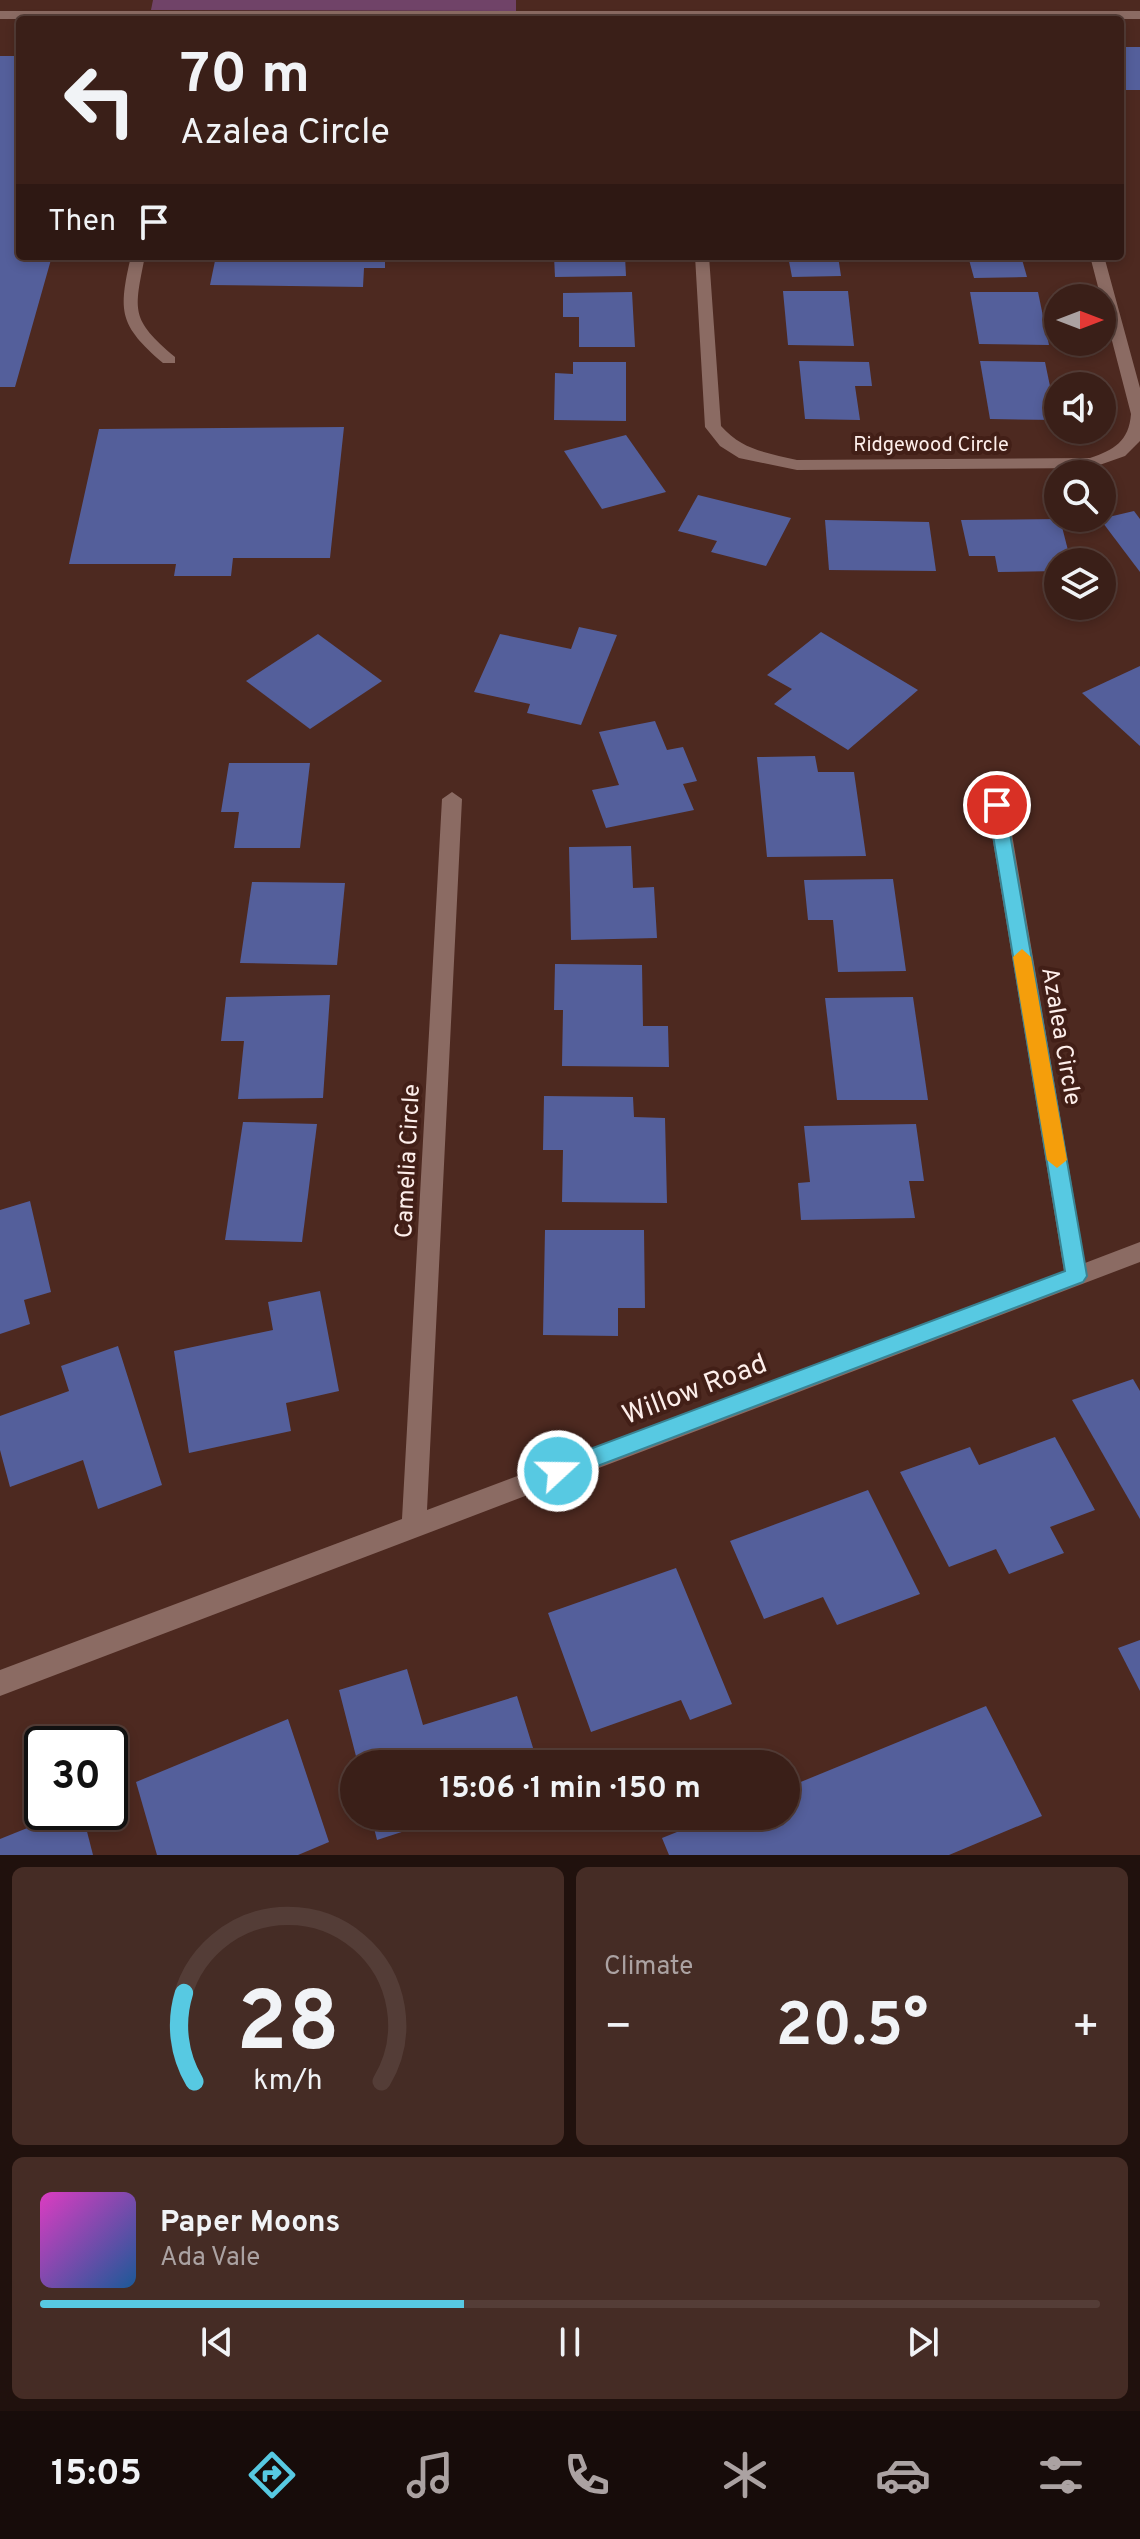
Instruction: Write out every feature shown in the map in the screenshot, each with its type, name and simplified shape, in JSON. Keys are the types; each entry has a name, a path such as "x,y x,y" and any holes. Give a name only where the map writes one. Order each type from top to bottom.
{"street":[{"path":"107,15 112,0"},
{"path":"366,15 367,0"},
{"path":"484,0 484,15"},
{"path":"542,15 543,0"},
{"path":"894,0 897,15"},
{"path":"0,15 149,16"},
{"path":"1105,16 1140,15"},
{"path":"278,16 396,16"},
{"path":"474,16 614,16"},
{"path":"792,16 943,16"},
{"path":"137,260 129,296 131,324 138,335 169,360"},
{"name":"Ridgewood Circle","path":"702,260 713,427 726,442 745,454 797,465 1091,463 1114,456 1130,445 1139,430 1139,414 1098,260"},
{"name":"Camelia Circle","path":"414,1525 452,799"},
{"name":"Azalea Circle","path":"997,805 1076,1276"},
{"name":"Willow Road","path":"0,1683 1140,1252"}],"shaded area":[{"path":"153,0 516,0 516,11 151,10"}],"building":[{"path":"1124,47 1140,47 1140,90 1126,90"},
{"path":"0,56 16,56 16,260 51,260 15,387 0,387"},
{"path":"215,260 385,260 385,268 364,268 363,287 210,285"},
{"path":"554,260 625,260 626,276 555,277"},
{"path":"789,260 839,260 841,276 792,277"},
{"path":"969,260 1022,260 1027,277 974,278"},
{"path":"783,291 848,291 854,346 788,345"},
{"path":"632,292 635,347 579,347 579,317 563,317 563,293"},
{"path":"970,292 1038,292 1044,321 1044,345 979,344"},
{"path":"799,361 869,362 872,386 855,386 860,420 805,419"},
{"path":"980,361 1045,362 1044,420 990,419"},
{"path":"573,362 626,362 626,421 554,420 555,373 573,374"},
{"path":"344,427 330,558 233,558 231,576 174,576 176,564 69,564 99,429"},
{"path":"626,435 666,492 602,509 564,451"},
{"path":"698,495 791,518 766,566 711,552 717,541 678,531"},
{"path":"1134,511 1140,519 1140,572 1110,532 1116,532 1116,515"},
{"path":"1044,519 1044,532 1063,532 1067,548 1044,548 1044,571 998,572 995,556 969,556 961,520"},
{"path":"825,520 929,522 936,571 829,570"},
{"path":"579,627 617,635 581,725 527,713 530,704 474,692 500,634 571,649"},
{"path":"821,632 918,690 848,750 774,704 792,689 767,675"},
{"path":"318,634 382,681 310,729 246,681"},
{"path":"1140,666 1140,746 1082,693"},
{"path":"655,721 667,750 683,747 697,781 683,784 694,810 606,828 592,790 619,785 599,732"},
{"path":"815,756 818,772 854,772 866,856 767,857 757,757"},
{"path":"229,763 310,763 300,848 234,848 239,812 221,812"},
{"path":"631,846 633,888 654,887 657,938 571,940 569,847"},
{"path":"893,879 906,971 838,972 833,920 808,920 804,880"},
{"path":"252,882 345,883 337,965 240,963"},
{"path":"555,964 642,965 643,1026 668,1026 669,1067 562,1066 563,1010 554,1010"},
{"path":"330,995 323,1098 238,1099 244,1041 221,1041 226,997"},
{"path":"913,997 928,1100 837,1100 825,998"},
{"path":"544,1096 633,1097 634,1117 665,1118 667,1203 562,1202 563,1150 543,1150"},
{"path":"243,1122 317,1124 302,1242 225,1240"},
{"path":"916,1124 924,1181 909,1181 915,1218 801,1220 798,1183 810,1182 804,1126"},
{"path":"30,1201 51,1292 24,1300 30,1324 0,1334 0,1210"},
{"path":"545,1230 644,1230 645,1308 618,1308 618,1336 543,1335"},
{"path":"320,1291 339,1391 286,1403 291,1431 189,1453 174,1351 273,1330 268,1302"},
{"path":"118,1346 162,1485 98,1509 83,1460 10,1487 0,1450 0,1416 69,1391 61,1366"},
{"path":"1133,1379 1140,1391 1140,1519 1072,1400"},
{"path":"1055,1437 1095,1510 1050,1527 1064,1553 1009,1574 996,1549 949,1567 900,1472 970,1447 979,1465"},
{"path":"868,1490 920,1594 837,1625 823,1597 764,1619 730,1541"},
{"path":"676,1568 732,1704 690,1720 681,1700 591,1732 548,1613"},
{"path":"1140,1640 1140,1691 1118,1648"},
{"path":"407,1669 423,1725 517,1696 534,1750 354,1750 339,1690"},
{"path":"986,1706 1042,1816 949,1855 669,1855 662,1838 682,1830 800,1830 800,1782"},
{"path":"288,1719 329,1842 298,1855 157,1855 136,1782"},
{"path":"24,1829 87,1830 93,1855 0,1855 0,1839"},
{"path":"374,1830 408,1830 377,1840"}],"slow traffic":[{"path":"1022,957 1057,1160"}],"route":[{"path":"558,1471 1076,1276 997,805"}]}
